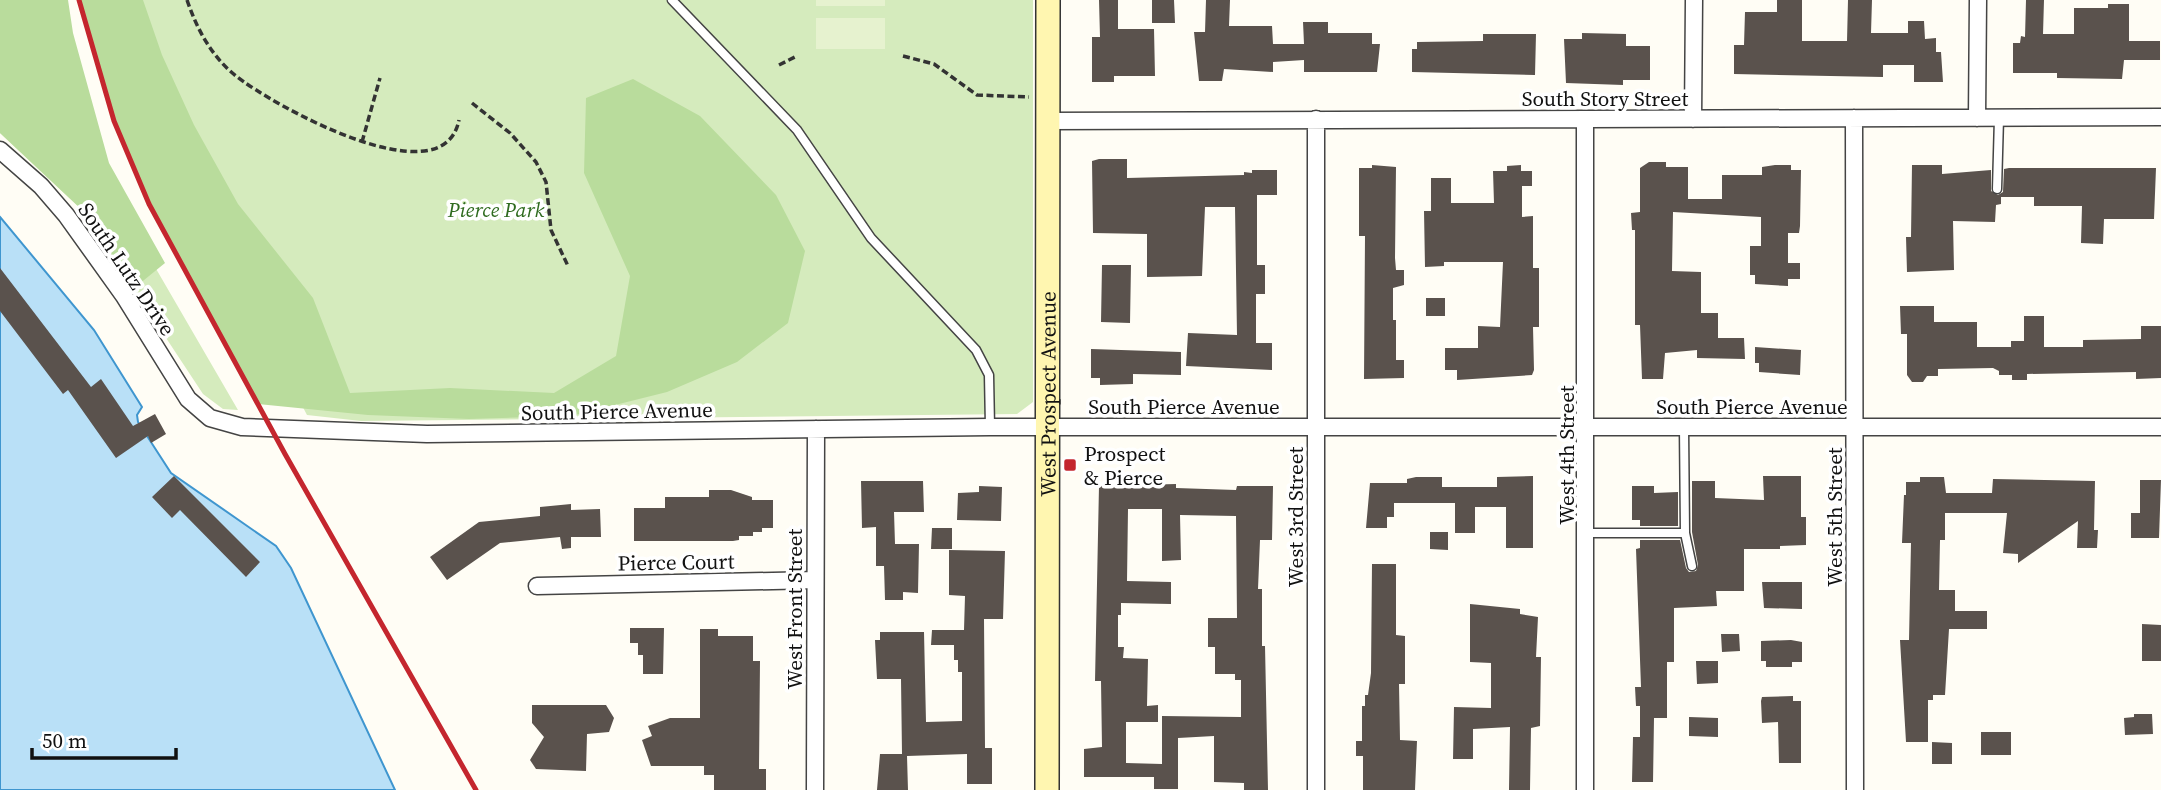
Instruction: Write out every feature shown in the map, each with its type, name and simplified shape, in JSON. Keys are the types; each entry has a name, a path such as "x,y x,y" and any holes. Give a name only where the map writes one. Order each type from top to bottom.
{"main road":[{"name":"West Prospect Avenue","path":"1047,790 1048,0"}],"street":[{"path":"1693,119 1694,0"},
{"path":"1977,118 1978,0"},
{"name":"South Story Street","path":"1049,121 2161,117"},
{"name":"West 5th Street","path":"1854,118 1855,790"},
{"name":"West 3rd Street","path":"1316,119 1316,790"},
{"name":"West 4th Street","path":"1585,119 1585,790"},
{"name":"South Lutz Drive","path":"0,150 41,186 66,215 124,296 181,390 210,418"},
{"name":"South Pierce Avenue","path":"210,418 242,427 401,434 990,427 2161,426"},
{"name":"West Front Street","path":"815,790 816,429"},
{"name":"Pierce Court","path":"537,586 815,580"}],"lane":[{"path":"672,0 797,131 871,238 958,329 985,362 989,374 990,427"},
{"path":"1997,189 1999,118"},
{"path":"1684,427 1685,533 1692,566"},
{"path":"1587,533 1685,533"}],"path":[{"path":"187,0 200,31 214,54 235,75 279,105 362,142 397,149 423,150 444,145 456,134 459,120"},
{"path":"779,65 797,56"},
{"path":"903,56 934,64 977,95 1031,97"},
{"path":"362,142 380,78"},
{"path":"472,103 510,133 537,162 546,182 551,230 568,266"}],"green space":[{"path":"0,0 238,410 223,409 203,394 81,209 0,133"},
{"path":"0,0 68,0 73,33 109,163 165,263 133,289 81,209 0,133"},
{"path":"79,0 143,0 162,55 194,125 238,204 313,298 350,393 450,388 554,393 616,356 630,276 584,173 586,98 633,79 700,116 776,195 805,251 788,323 737,362 667,392 571,416 469,419 368,415 258,404 137,180 106,98"},
{"name":"Pierce Park","path":"115,0 1033,0 1033,402 1017,414 361,421 307,415 174,160"},
{"path":"816,0 885,0 885,6 816,6"},
{"path":"816,18 885,18 885,49 816,49"}],"water":[{"path":"0,217 94,330 142,407 137,415 138,422 171,473 276,546 291,568 395,790 0,790"}],"building":[{"path":"1099,0 1118,0 1118,29 1154,29 1155,76 1114,76 1114,82 1092,82 1092,37 1100,37"},
{"path":"1152,0 1174,0 1175,23 1152,23"},
{"path":"1206,0 1230,0 1229,26 1272,26 1273,44 1304,44 1303,22 1328,22 1328,33 1372,33 1372,44 1380,44 1377,72 1304,72 1304,60 1273,62 1273,72 1224,69 1222,81 1199,81 1194,32 1205,32"},
{"path":"1777,0 1802,0 1802,41 1847,41 1848,0 1872,0 1871,33 1908,33 1908,21 1924,21 1925,39 1936,38 1936,52 1941,52 1943,82 1914,82 1914,65 1883,65 1883,77 1734,74 1734,45 1744,45 1745,12 1777,12"},
{"path":"2026,0 2044,0 2043,34 2074,34 2074,8 2108,8 2108,4 2129,4 2129,41 2160,41 2160,60 2124,60 2122,79 2057,78 2057,73 2013,73 2013,43 2020,43 2021,36 2025,37"},
{"path":"1582,33 1626,34 1626,46 1650,46 1650,80 1623,80 1623,85 1566,83 1564,39 1582,39"},
{"path":"1483,34 1536,34 1535,75 1412,72 1412,49 1417,49 1417,42 1483,41"},
{"path":"1127,159 1127,178 1244,175 1244,172 1252,173 1252,170 1277,170 1277,195 1257,195 1257,265 1265,265 1265,294 1256,294 1256,343 1272,343 1272,370 1186,366 1188,333 1237,335 1235,207 1205,207 1202,276 1147,277 1147,234 1093,233 1092,161"},
{"path":"1649,162 1666,162 1666,167 1688,167 1688,199 1722,199 1722,175 1762,175 1762,167 1775,165 1791,165 1791,170 1801,170 1799,233 1788,233 1788,263 1800,263 1800,279 1788,279 1788,286 1755,284 1755,275 1750,275 1750,246 1761,246 1761,217 1673,212 1672,271 1701,272 1701,313 1718,313 1718,338 1744,338 1745,359 1697,358 1697,350 1665,353 1663,379 1642,379 1640,325 1635,325 1635,230 1632,230 1631,213 1640,212 1640,168"},
{"path":"1372,165 1396,167 1395,258 1396,270 1404,270 1404,285 1393,288 1393,320 1396,320 1396,360 1404,360 1404,378 1364,379 1365,236 1359,236 1359,168 1372,168"},
{"path":"1521,165 1521,171 1532,171 1532,186 1522,186 1522,217 1533,216 1533,268 1539,268 1539,327 1533,327 1534,370 1532,375 1457,380 1457,370 1445,370 1445,348 1478,348 1478,326 1500,327 1503,262 1444,262 1444,266 1425,267 1424,211 1431,211 1431,178 1451,178 1451,203 1494,203 1493,171 1507,171 1507,166"},
{"path":"1912,165 1942,165 1942,174 1991,170 1991,191 1998,195 2003,192 2004,169 2009,168 2156,168 2154,219 2104,219 2103,244 2081,243 2082,206 2034,206 2034,197 2001,197 2001,204 1996,205 1995,222 1953,221 1954,270 1907,272 1906,237 1911,237"},
{"path":"1102,265 1131,265 1130,323 1101,322"},
{"path":"0,268 91,387 101,379 133,426 155,414 166,434 151,443 148,436 116,458 68,390 63,394 0,311"},
{"path":"1426,298 1445,298 1445,316 1426,316"},
{"path":"1900,306 1934,306 1934,322 1977,322 1977,347 2011,347 2011,341 2024,341 2024,316 2044,316 2044,347 2083,347 2083,340 2141,339 2141,326 2161,326 2161,378 2136,379 2136,372 2027,374 2027,380 2012,380 2012,375 1999,375 1999,371 1993,368 1938,369 1938,376 1927,376 1923,382 1912,382 1907,375 1907,334 1901,334"},
{"path":"1755,347 1801,350 1800,375 1759,372 1759,363 1755,363"},
{"path":"1091,349 1181,352 1181,375 1133,374 1133,384 1100,385 1100,378 1091,378"},
{"path":"174,476 260,562 246,577 180,510 172,518 152,497"},
{"path":"1533,476 1533,548 1506,548 1506,507 1475,507 1475,533 1455,533 1455,503 1394,503 1394,517 1387,517 1387,528 1366,528 1370,483 1407,483 1407,479 1416,477 1442,477 1442,487 1497,487 1497,477"},
{"path":"1763,476 1801,476 1801,517 1806,517 1806,545 1780,546 1780,549 1744,549 1744,591 1716,591 1717,606 1674,608 1674,662 1667,662 1667,718 1654,718 1653,782 1632,782 1633,737 1640,737 1640,706 1636,706 1635,687 1641,687 1636,549 1640,548 1640,540 1680,540 1686,568 1689,572 1696,571 1698,565 1692,532 1692,481 1715,481 1715,498 1764,500"},
{"path":"1920,477 1944,477 1946,493 1992,493 1993,479 2095,481 2094,530 2098,530 2097,548 2077,548 2078,521 2018,563 2018,554 2003,553 2007,513 1945,513 1945,540 1940,540 1939,590 1955,590 1955,611 1987,611 1987,629 1949,629 1945,695 1933,695 1933,700 1928,700 1928,742 1906,742 1900,640 1909,640 1911,543 1902,543 1904,495 1906,482 1920,482"},
{"path":"2140,480 2161,480 2159,538 2131,538 2131,513 2140,513"},
{"path":"861,481 923,481 924,512 894,512 895,544 919,544 918,593 903,592 903,600 885,600 884,566 876,566 876,527 862,528"},
{"path":"1176,484 1176,488 1236,490 1237,486 1273,486 1272,540 1260,540 1258,589 1262,589 1262,646 1265,646 1268,790 1244,790 1244,783 1214,782 1214,736 1178,738 1178,789 1154,789 1154,777 1084,777 1084,749 1102,747 1101,681 1095,681 1099,486","holes":["1128,509 1162,509 1162,561 1181,560 1180,515 1236,516 1237,618 1208,618 1208,647 1215,647 1215,674 1235,674 1235,680 1241,680 1241,717 1162,716 1162,764 1126,763 1126,722 1158,722 1158,705 1147,706 1148,659 1123,658 1124,647 1118,647 1118,615 1121,615 1121,603 1171,604 1171,582 1127,581"]},
{"path":"979,486 1002,487 1001,521 957,520 958,493 979,492"},
{"path":"1632,486 1654,486 1654,493 1678,492 1678,526 1640,526 1640,520 1632,520"},
{"path":"709,490 731,490 752,497 752,500 773,500 773,528 762,528 762,532 753,532 753,536 739,536 739,540 733,541 634,541 634,508 665,508 665,497 709,497"},
{"path":"571,504 571,510 600,509 601,537 571,537 571,548 562,549 560,537 500,543 447,580 430,557 479,522 540,516 540,507"},
{"path":"932,528 952,528 952,549 931,549"},
{"path":"1430,532 1448,532 1448,550 1430,549"},
{"path":"949,550 1005,551 1003,619 984,619 985,748 992,748 992,784 967,784 967,754 907,756 908,790 877,790 880,754 902,754 901,679 877,679 875,640 880,640 880,632 924,632 926,722 962,721 962,672 958,672 958,660 954,660 954,645 931,645 932,630 964,630 965,596 949,595"},
{"path":"1372,564 1396,564 1396,635 1405,636 1405,684 1399,684 1400,740 1417,741 1415,790 1363,790 1363,756 1356,756 1356,741 1362,741 1362,706 1365,706 1365,695 1368,695 1371,673"},
{"path":"1762,582 1802,582 1802,609 1764,608"},
{"path":"1470,604 1520,609 1520,614 1538,617 1536,657 1541,657 1540,726 1531,728 1530,790 1509,790 1510,727 1473,729 1473,759 1453,759 1454,707 1491,708 1491,663 1470,662"},
{"path":"2142,624 2161,625 2161,661 2142,661"},
{"path":"630,628 664,628 663,674 643,674 643,655 638,655 638,643 630,643"},
{"path":"700,629 718,629 718,636 753,636 753,661 760,661 759,769 766,769 766,790 714,790 714,775 704,775 704,766 651,766 642,740 652,736 648,726 670,718 700,718"},
{"path":"1721,634 1739,634 1740,651 1722,652"},
{"path":"1761,641 1802,642 1802,662 1792,662 1792,667 1766,667 1766,661 1761,661"},
{"path":"1696,661 1718,661 1718,683 1697,684"},
{"path":"1793,696 1793,701 1801,701 1801,763 1779,763 1778,722 1762,723 1761,701 1762,697"},
{"path":"532,705 606,705 614,718 609,732 587,734 586,771 536,769 530,760 544,737 532,723"},
{"path":"2134,714 2152,714 2153,734 2125,735 2124,718 2134,717"},
{"path":"1689,717 1718,718 1718,737 1689,736"},
{"path":"1981,732 2011,732 2011,755 1981,755"},
{"path":"1932,742 1952,743 1952,764 1932,764"}],"railway":[{"path":"79,0 114,121 149,204 285,454 476,790"}],"place":[{"name":"Prospect & Pierce","path":"1070,465"}]}
